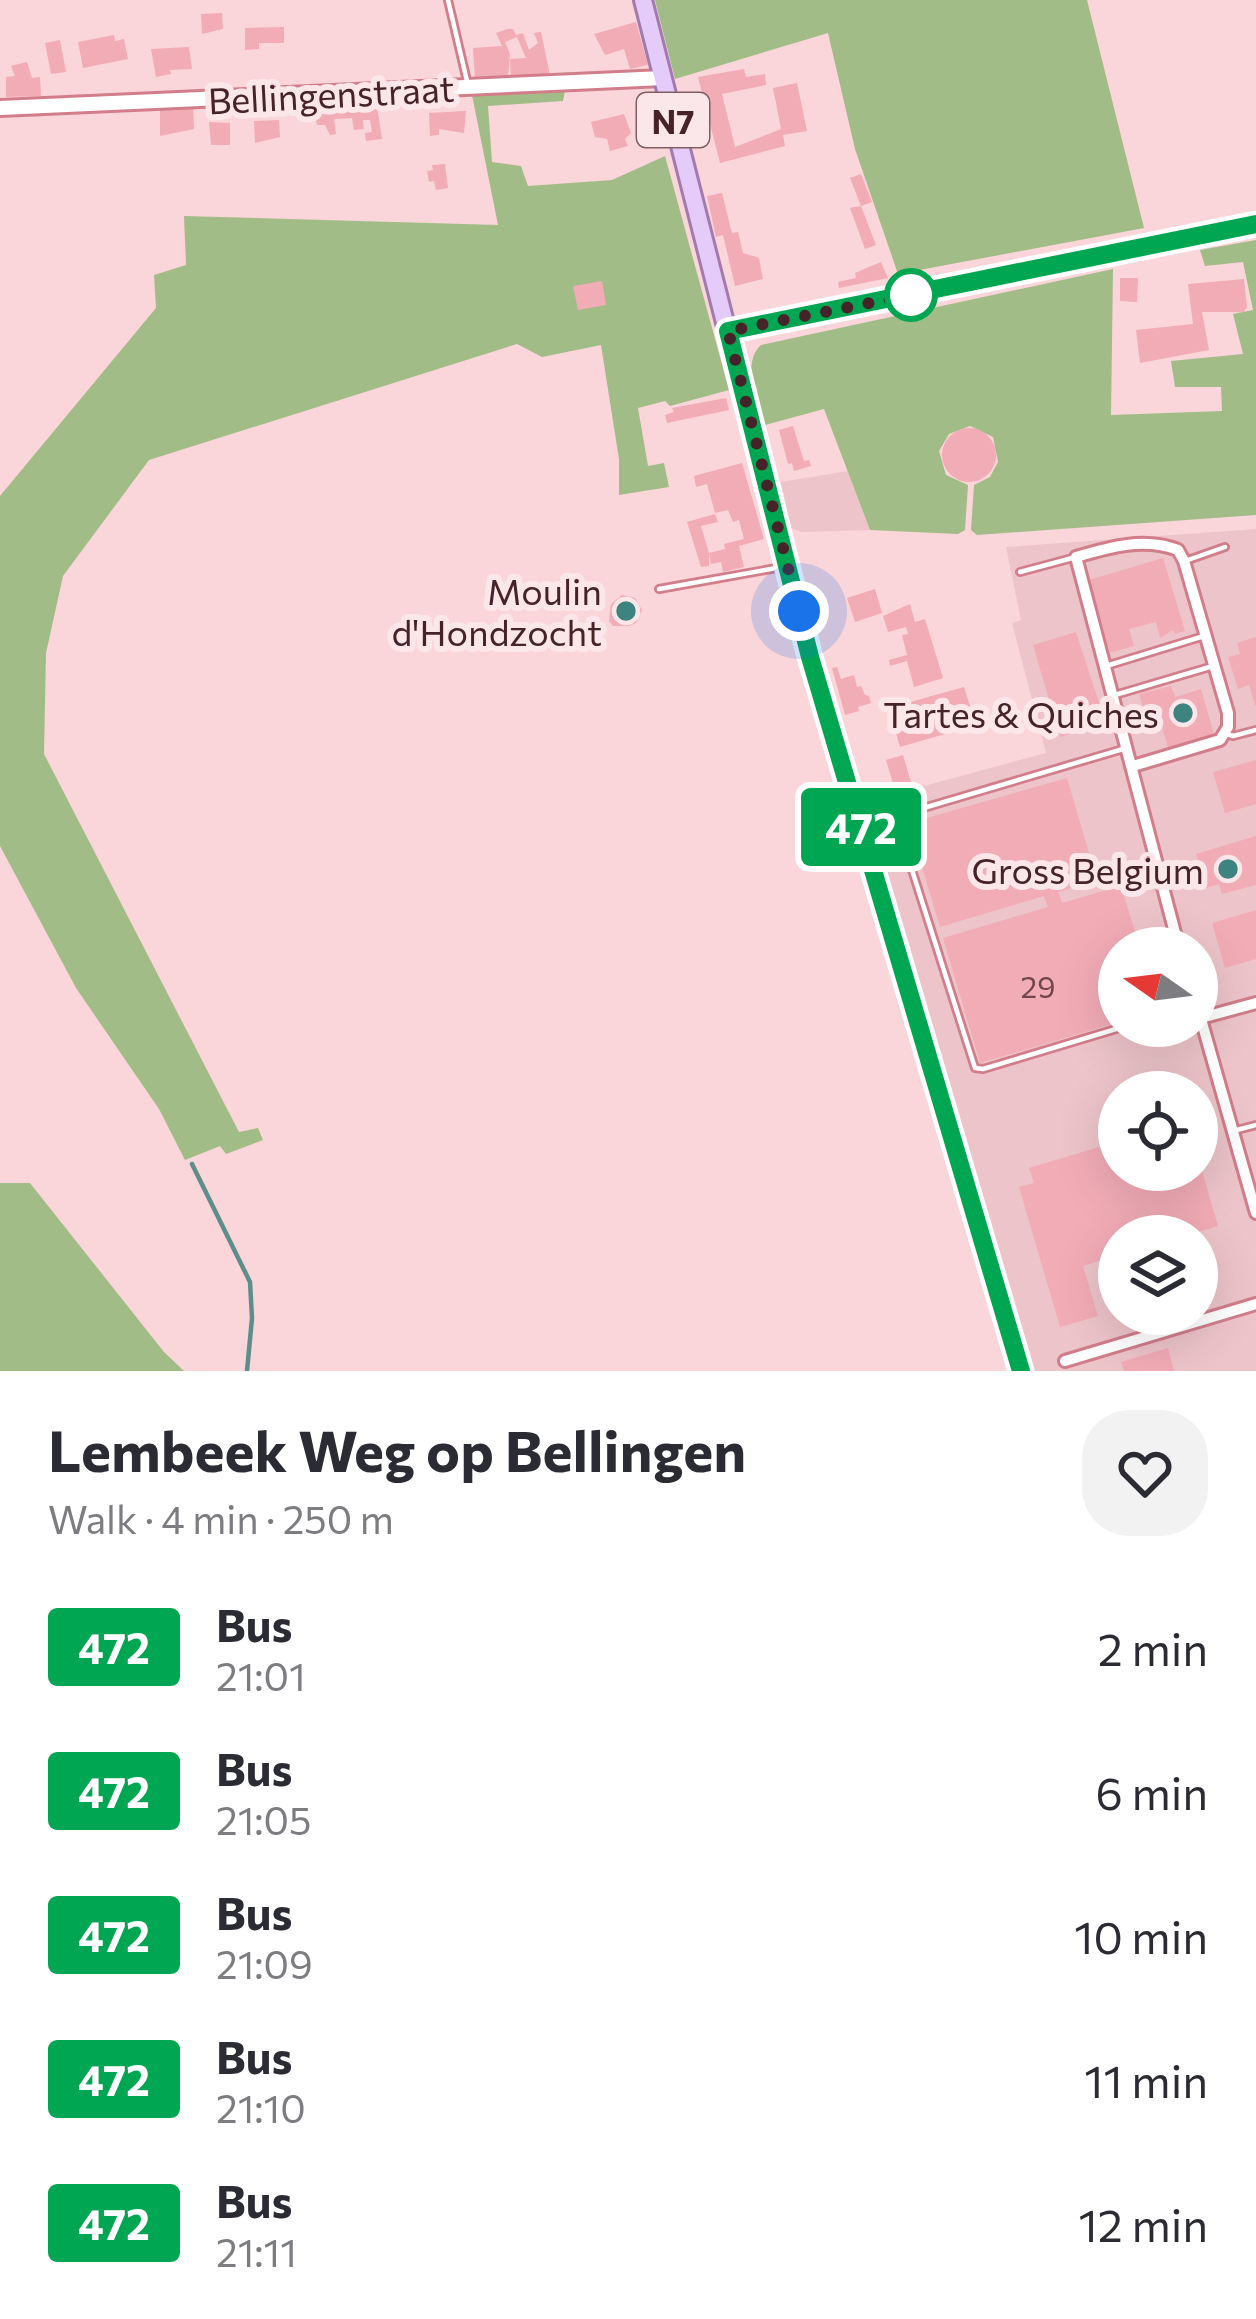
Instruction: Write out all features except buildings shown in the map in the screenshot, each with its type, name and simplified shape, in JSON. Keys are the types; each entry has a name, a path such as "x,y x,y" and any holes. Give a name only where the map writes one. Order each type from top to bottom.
{"main road":[{"name":"N7","path":"643,0 810,657 1021,1371"},
{"path":"728,331 1256,224"}],"street":[{"name":"Bellingenstraat","path":"0,108 663,78"},
{"path":"1133,766 1220,740 1226,734 1228,712 1184,562 1178,550 1157,542 1109,547 1076,557 1174,927"},
{"path":"1218,1013 1256,1003"},
{"path":"1209,1047 1256,1213"},
{"path":"1065,1360 1256,1304"}],"lane":[{"path":"448,0 468,87"},
{"path":"1184,562 1225,548"},
{"path":"1020,572 1076,557"},
{"path":"659,589 788,566"},
{"path":"1106,666 1207,636"},
{"path":"1115,695 1215,665"},
{"path":"1226,734 1256,730"},
{"path":"1098,1034 975,1068 898,826 910,812 1128,747"},
{"path":"1233,1131 1256,1125"}],"shaded area":[{"path":"848,471 870,530 802,532 791,528 781,482"},
{"path":"1256,529 1256,1371 1035,1371 865,802 1046,753 1012,623 1021,620 1006,547"}],"green space":[{"path":"655,0 1087,0 1144,228 898,274 855,149 828,33 675,79"},
{"path":"565,91 563,101 488,106 492,162 521,166 528,186 612,180 665,156 729,390 670,406 665,401 638,408 648,466 664,463 669,487 619,495 619,459 601,345 542,357 517,344 149,460 63,576 46,653 44,754 239,1132 258,1128 263,1140 226,1154 220,1146 185,1160 159,1109 76,988 0,846 0,496 156,308 154,275 186,265 184,216 498,225 472,95"},
{"path":"1256,240 1256,515 977,535 971,530 974,485 990,477 998,462 993,437 970,426 949,434 939,451 946,475 968,485 965,530 958,534 870,530 824,409 765,425 751,373 761,345 1113,269 1111,415 1222,411 1221,387 1175,387 1171,361 1243,354 1233,314 1253,310 1243,262 1205,266 1200,250"},
{"path":"0,1183 30,1183 184,1371 0,1371"}],"waterway":[{"path":"192,1164 250,1282 247,1371"}],"bus line":[{"name":"472","path":"1021,1371 810,657 728,331 1256,224"}],"place":[{"name":"Moulin d'Hondzocht","path":"626,611"},
{"name":"Tartes & Quiches","path":"1183,713"},
{"name":"Gross Belgium","path":"1228,869"}],"route":[{"path":"799,611 728,331 916,294 911,295"}]}
